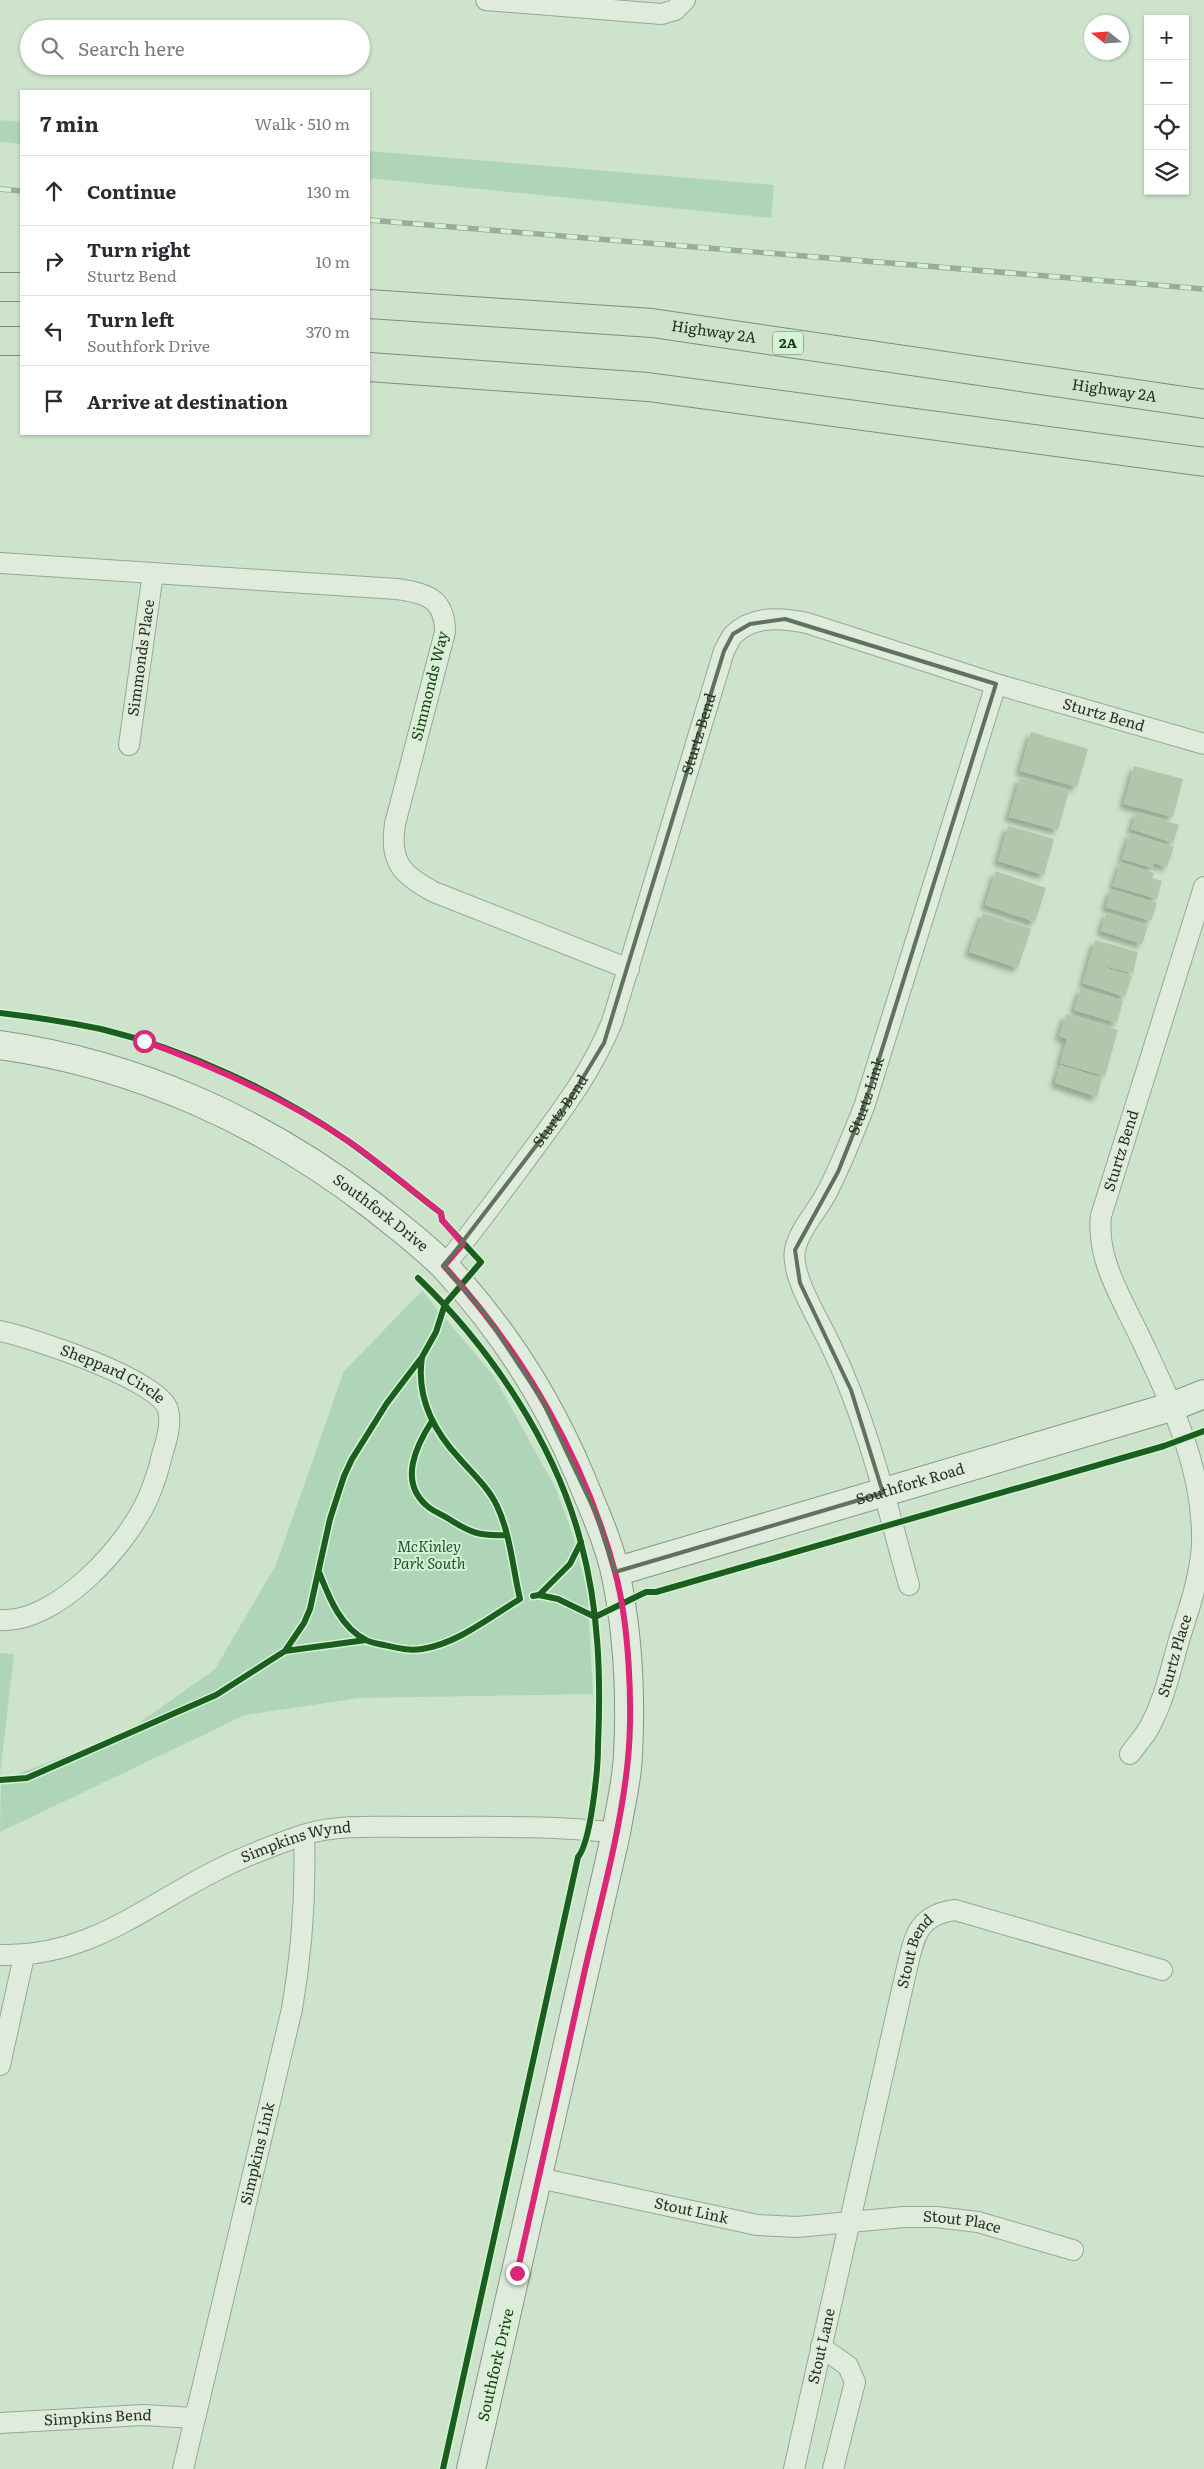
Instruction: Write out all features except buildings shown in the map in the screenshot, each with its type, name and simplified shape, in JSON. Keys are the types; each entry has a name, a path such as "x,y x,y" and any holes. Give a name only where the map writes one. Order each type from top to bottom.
{"main road":[{"path":"0,286 20,287"},
{"name":"Highway 2A","path":"370,304 652,323 1204,404"},
{"path":"0,341 20,341"},
{"path":"370,367 648,387 1204,462"}],"street":[{"path":"486,0 662,14 675,10 685,0"},
{"name":"Simmonds Way","path":"0,563 397,589 416,591 431,598 440,606 445,617 445,632 395,824 393,853 400,867 409,877 434,892 629,968"},
{"name":"Simmonds Place","path":"128,745 154,573"},
{"name":"Sturtz Bend","path":"444,1266 463,1244 579,1088 604,1043 629,968 724,651 734,634 750,624 785,619 807,623 996,684 1204,744"},
{"name":"Sturtz Link","path":"909,1585 884,1493 850,1390 834,1352 800,1283 795,1266 795,1250 838,1172 864,1107 996,684"},
{"name":"Sturtz Bend","path":"1174,1406 1106,1263 1099,1232 1101,1216 1204,887"},
{"name":"Southfork Drive","path":"0,1045 69,1059 164,1086 264,1133 309,1160 415,1239 444,1266 486,1315 542,1400 569,1452 593,1508 615,1572 622,1604 630,1701 628,1758 616,1833 539,2178 471,2469"},
{"name":"Sheppard Circle","path":"0,1331 33,1339 64,1350 141,1384 160,1398 168,1409 169,1424 158,1472 151,1490 129,1532 77,1587 52,1606 14,1621 0,1620"},
{"name":"Southfork Road","path":"615,1572 1174,1406 1204,1394"},
{"name":"Sturtz Place","path":"1130,1754 1150,1728 1162,1699 1192,1598 1202,1546 1202,1499 1197,1471 1174,1406"},
{"name":"Simpkins Wynd","path":"0,1955 24,1956 56,1949 107,1932 219,1869 304,1835 356,1828 414,1827 587,1830 616,1833"},
{"name":"Simpkins Link","path":"183,2469 292,2009 302,1940 306,1871 304,1835"},
{"name":"Stout Bend","path":"848,2223 913,1942 920,1927 929,1917 941,1912 955,1910 972,1913 1162,1970"},
{"path":"0,2065 24,1956"},
{"name":"Stout Link","path":"539,2178 739,2223 796,2227 848,2223"},
{"name":"Stout Place","path":"848,2223 904,2217 957,2219 978,2222 1073,2250"},
{"name":"Stout Lane","path":"794,2469 848,2223"},
{"path":"821,2347 848,2366 855,2382 833,2469"},
{"name":"Simpkins Bend","path":"0,2423 143,2415 195,2418"}],"highlighted area":[{"path":"785,619 996,684 864,1107 838,1172 795,1250 800,1283 851,1390 883,1493 615,1572 597,1516 542,1400 486,1315 444,1266 562,1112 604,1043 724,651 733,634 750,624"}],"green space":[{"path":"0,120 20,122 20,144 0,142"},
{"path":"370,151 774,185 771,218 370,178"},
{"name":"McKinley Park South","path":"422,1291 493,1375 556,1489 573,1536 587,1590 593,1694 359,1698 245,1715 0,1832 1,1780 122,1735 215,1669 276,1565 344,1371"},
{"path":"0,1653 14,1654 0,1775"}],"railway":[{"path":"0,189 20,191"},
{"path":"370,220 1204,289"}],"cycle path":[{"path":"0,1013 76,1024 134,1038 198,1060 261,1089 291,1105 348,1141 441,1213 442,1220 481,1262 445,1304 436,1332 422,1357 387,1403 352,1459 344,1476 330,1519 310,1609 304,1623 285,1651 216,1695 27,1778 0,1780"},
{"path":"418,1278 445,1305 495,1366 537,1434 555,1470 570,1506 587,1568 595,1618 599,1669 598,1756 590,1821 583,1849 578,1857 443,2469"},
{"path":"319,1572 336,1610 349,1627 368,1641 403,1649 422,1649 448,1642 473,1629 520,1599 508,1539 497,1506 484,1486 441,1436 428,1412 422,1385 422,1357"},
{"path":"432,1421 416,1452 413,1463 413,1485 418,1496 431,1509 463,1528 482,1534 506,1535"},
{"path":"539,1595 558,1599 595,1617 646,1592 656,1592 1164,1446 1204,1431"},
{"path":"533,1596 539,1595 570,1564 581,1542"},
{"path":"285,1651 366,1640"}],"route":[{"path":"144,1041 180,1054 247,1083 315,1120 350,1142 441,1213 442,1220 463,1244 444,1266 486,1315 542,1400 569,1452 597,1516 615,1572 622,1604 630,1701 628,1758 616,1833 517,2273"}]}
